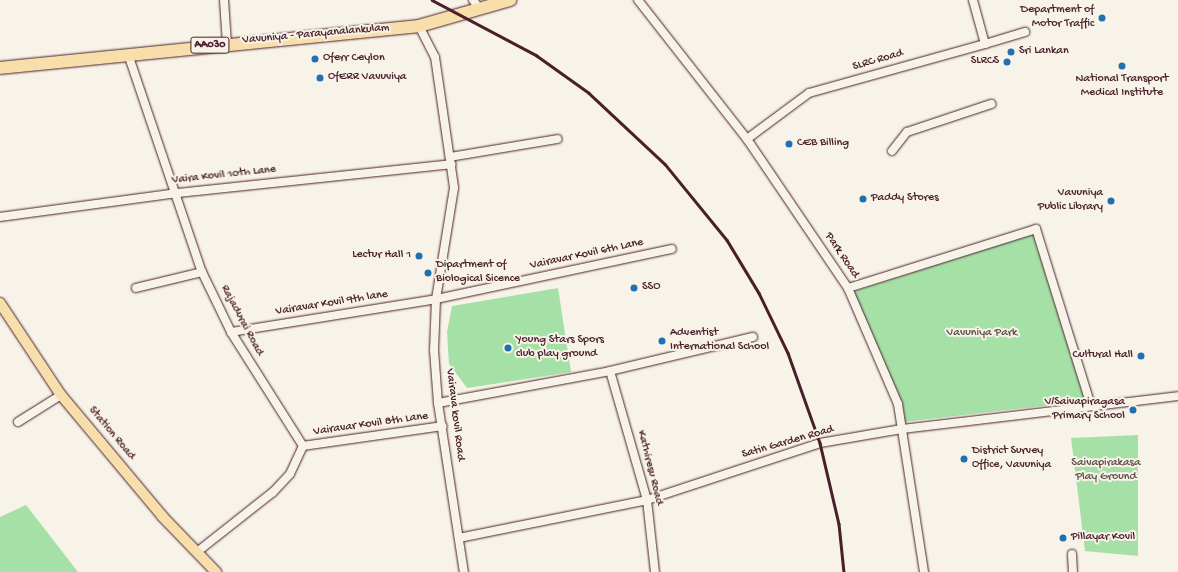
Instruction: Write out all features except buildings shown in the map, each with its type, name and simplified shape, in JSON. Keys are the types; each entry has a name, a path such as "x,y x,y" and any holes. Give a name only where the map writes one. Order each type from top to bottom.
{"highway":[{"name":"Vavuniya - Parayanalankulam","path":"0,68 227,44 419,26 476,4 510,0"}],"main road":[{"name":"Station Road","path":"0,303 61,395 196,552 216,572"}],"street":[{"path":"224,0 227,44"},
{"name":"Park Road","path":"638,0 747,140 848,288 898,404 924,572"},
{"path":"973,0 985,44"},
{"name":"Vairava kovil Road","path":"419,26 435,57 451,160 453,208 436,299 438,403 464,572"},
{"name":"SLRC Road","path":"747,140 809,93 1025,32"},
{"name":"Rajadurai Road","path":"128,54 177,193 202,272 231,332 303,446"},
{"path":"892,151 907,132 991,104"},
{"name":"Vaira Kovil 10th Lane","path":"0,216 451,160 558,139"},
{"path":"848,288 1036,229 1091,406"},
{"name":"Vairavar Kovil 6th Lane","path":"436,299 672,249"},
{"path":"136,288 202,272"},
{"name":"Vairavar Kovil 9th lane","path":"231,332 436,299"},
{"path":"438,403 610,371 753,338"},
{"name":"Kathiresu Road","path":"610,371 647,500 655,572"},
{"path":"18,422 61,395"},
{"name":"Satin Garden Road","path":"459,538 647,500 820,443 902,429 1178,396"},
{"name":"Vairavar Kovil 8th Lane","path":"303,446 442,426"},
{"path":"196,552 274,492 290,474 303,446"},
{"path":"1072,554 1073,572"}],"green space":[{"name":"Vavuniya Park","path":"1033,234 1085,401 903,422 852,292"},
{"name":"Young Stars Spors club play ground","path":"558,288 571,372 467,388 449,364 447,332 452,306"},
{"name":"Saivapirakasa Play Ground","path":"1138,435 1138,556 1085,551 1071,438"},
{"path":"26,505 78,572 0,572 0,517"}],"railway":[{"path":"432,0 536,55 589,93 665,164 727,240 759,293 788,353 820,443 839,524 844,572"}],"place":[{"name":"Department of Motor Traffic","path":"1102,18"},
{"name":"Sri Lankan","path":"1011,52"},
{"name":"Oferr Ceylon","path":"315,59"},
{"name":"SLRCS","path":"1007,62"},
{"name":"National Transport Medical Institute","path":"1122,66"},
{"name":"OfERR Vavuviya","path":"320,78"},
{"name":"CEB Billing","path":"789,144"},
{"name":"Paddy Stores","path":"863,199"},
{"name":"Vavuniya Public Library","path":"1111,201"},
{"name":"Lectur Hall 1","path":"419,256"},
{"name":"Dipartment of Biological Sicence","path":"428,273"},
{"name":"SSO","path":"634,288"},
{"name":"Adventist International School","path":"662,341"},
{"name":"Young Stars Spors club play ground","path":"508,348"},
{"name":"Cultural Hall","path":"1141,356"},
{"name":"V/Saivapiragasa Primary School","path":"1133,410"},
{"name":"District Survey Office, Vavuniya","path":"964,459"},
{"name":"Pillayar Kovil","path":"1063,538"}]}
